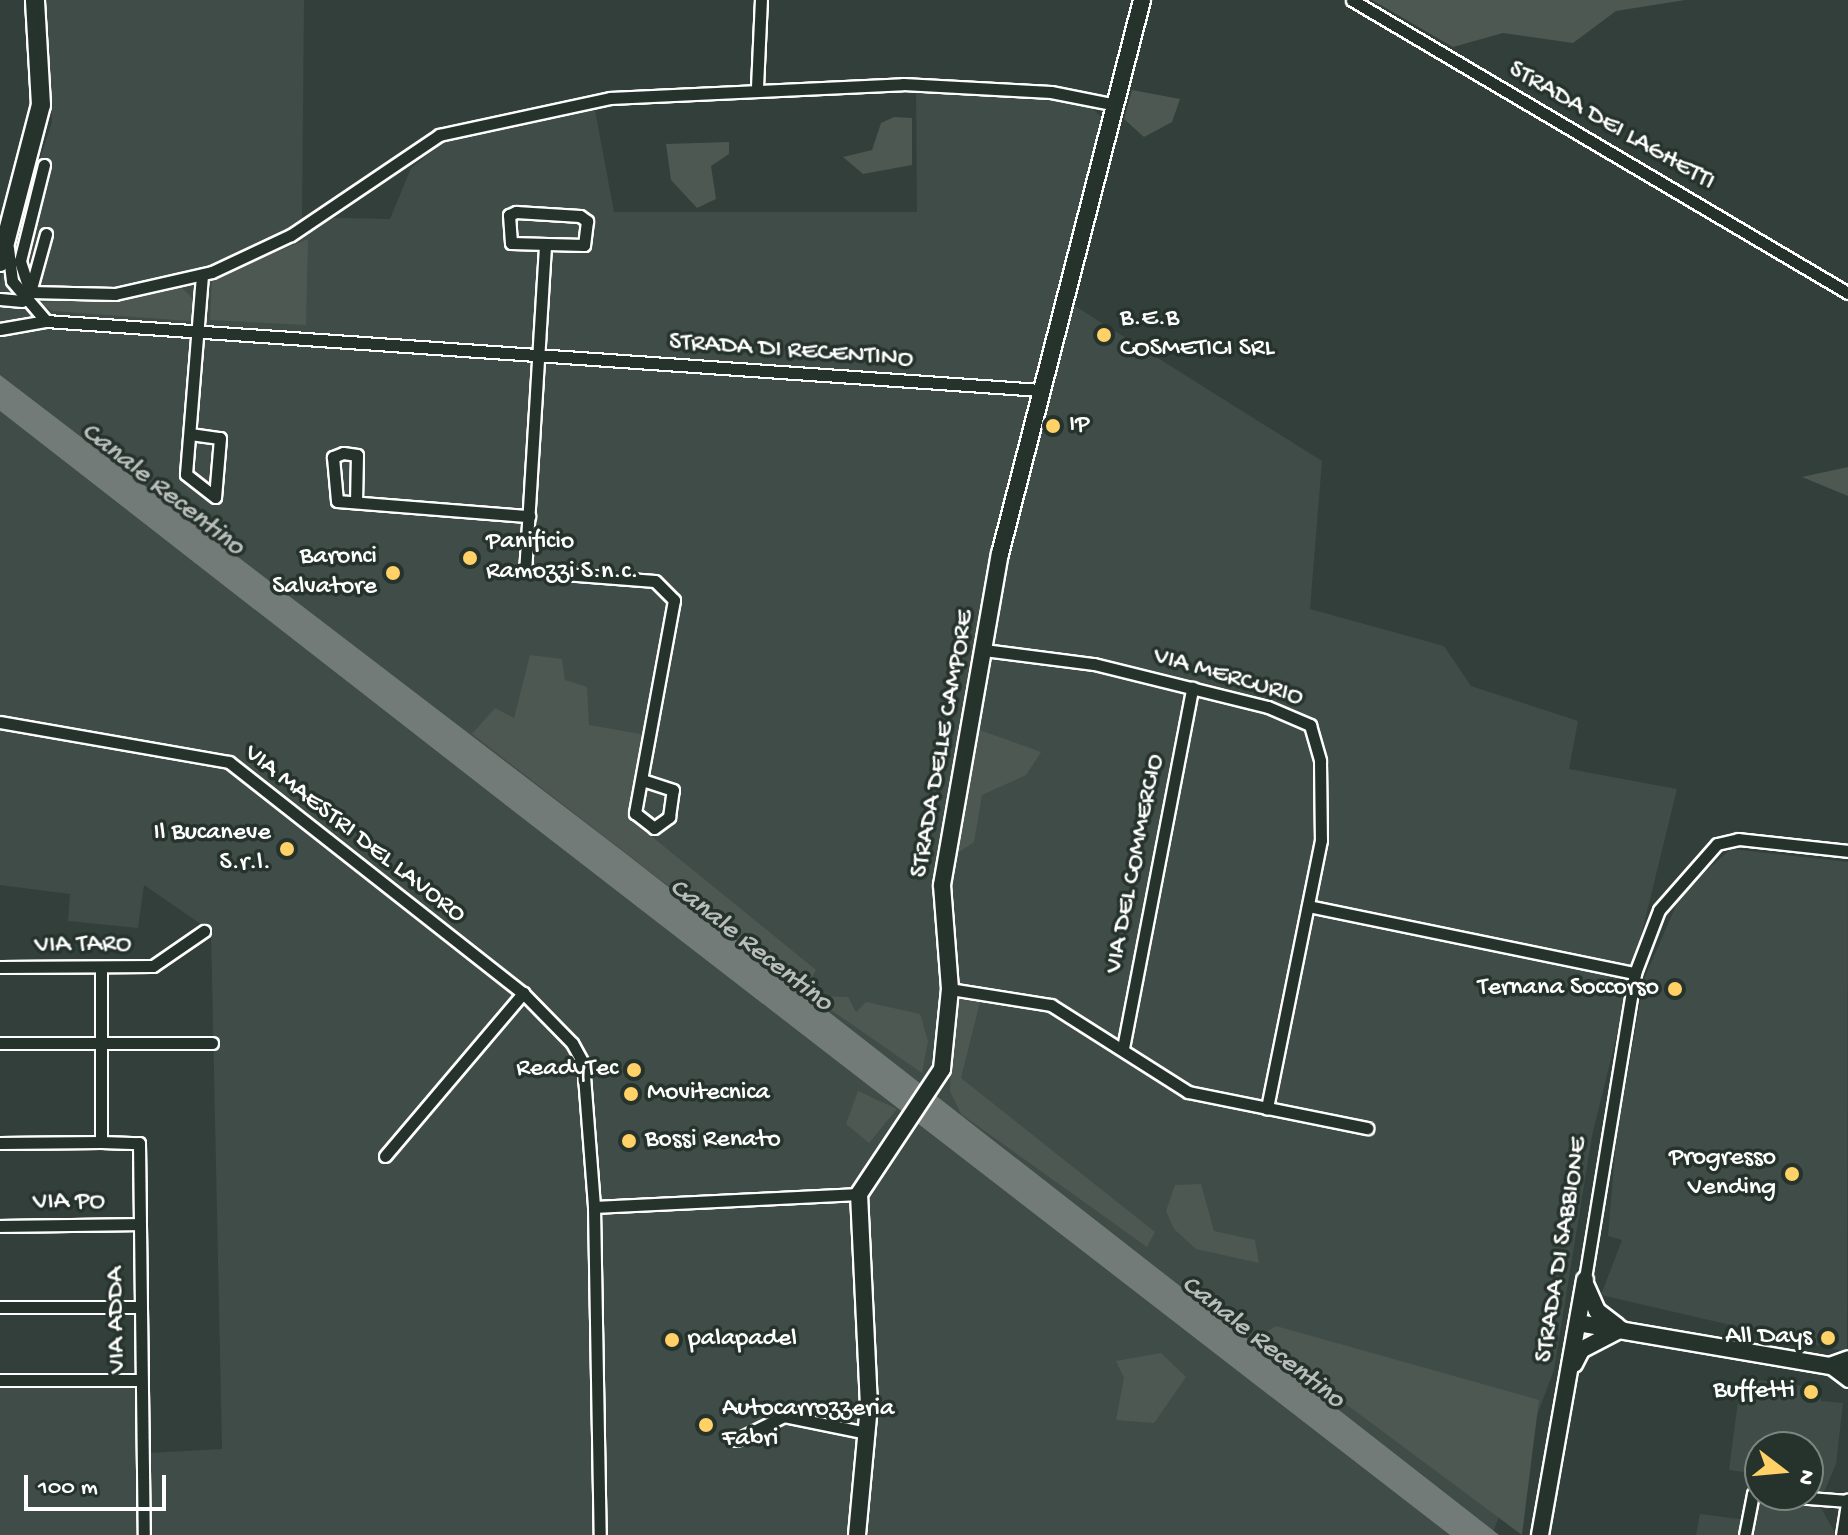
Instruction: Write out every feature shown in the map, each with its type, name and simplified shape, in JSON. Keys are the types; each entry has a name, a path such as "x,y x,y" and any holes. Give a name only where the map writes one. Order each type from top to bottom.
{"main road":[{"path":"0,262 41,105 35,0"}],"street":[{"path":"757,87 761,0"},
{"name":"STRADA DELLE CAMPORE","path":"859,1194 932,1090 950,1030 942,885 984,650 1040,390 1142,0"},
{"name":"STRADA DEI LAGHETTI","path":"1352,0 1848,293"},
{"path":"0,299 115,294 202,275 291,235 402,154 453,130 610,98 757,87 982,86 1116,105"},
{"path":"26,296 20,261 44,165"},
{"path":"509,215 587,221 578,248 545,246 511,243 509,215"},
{"path":"26,296 46,234"},
{"path":"8,239 26,296 46,321"},
{"path":"545,246 525,571 655,581 674,600 642,780"},
{"path":"190,434 220,438 215,497 186,474 200,332 202,275"},
{"path":"0,316 16,324"},
{"name":"STRADA DI RECENTINO","path":"0,329 46,321 1040,390"},
{"path":"356,502 529,516"},
{"name":"VIA MERCURIO","path":"984,650 1094,664 1192,688 1310,725 1322,801 1308,906 1267,1109"},
{"name":"VIA DEL COMMERCIO","path":"1123,1048 1192,688"},
{"name":"VIA MAESTRI DEL LAVORO","path":"0,722 229,762 523,993 583,1063 594,1207 600,1535"},
{"name":"STRADA DI SABBIONE","path":"1540,1535 1635,973 1659,910 1717,844 1738,839 1848,851"},
{"path":"1308,906 1635,973"},
{"name":"VIA TARO","path":"0,967 153,966 204,931"},
{"path":"0,1143 101,1142 101,967"},
{"path":"950,989 1051,1005 1188,1092 1367,1128"},
{"path":"385,1156 523,993"},
{"path":"0,1043 212,1043"},
{"name":"VIA ADDA","path":"101,1142 139,1143 144,1535"},
{"path":"594,1207 859,1194 867,1433 857,1535"},
{"name":"VIA PO","path":"0,1226 139,1224"},
{"path":"1585,1280 1590,1301 1622,1328"},
{"path":"0,1307 140,1307"},
{"path":"1578,1323 1622,1328 1848,1369"},
{"path":"1568,1374 1581,1350 1622,1328"},
{"path":"1824,1365 1848,1356"},
{"path":"1824,1365 1848,1381"},
{"path":"0,1380 140,1380"},
{"path":"736,1440 784,1416 867,1433"},
{"path":"1824,1498 1848,1500 1842,1535"},
{"path":"1745,1535 1750,1511"}],"shaded area":[{"path":"42,0 304,0 302,217 390,219 411,168 445,141 595,110 614,212 917,212 916,88 1087,103 1104,120 1067,301 1322,461 1310,609 1444,646 1471,686 1578,721 1569,769 1677,789 1592,1136 1554,1370 1492,1535 0,1535 0,1387 145,1387 148,1453 222,1449 211,931 144,885 138,928 68,921 70,894 0,885 0,282 52,122"},
{"path":"1372,0 1685,0 1616,11 1573,43 1503,33 1453,47"},
{"path":"1132,90 1180,99 1172,122 1144,137 1124,119"},
{"path":"894,117 912,118 912,165 863,174 843,157 872,150 881,123"},
{"path":"729,142 729,154 711,166 716,199 697,208 671,180 666,144"},
{"path":"308,239 306,325 210,320 212,279"},
{"path":"181,287 198,304 190,321 53,311 39,303"},
{"path":"0,375 625,853 1499,1535 1450,1535 520,816 0,411"},
{"path":"1848,467 1848,496 1802,477"},
{"path":"530,655 562,659 565,680 587,687 589,725 646,735 629,818 816,970 804,991 472,734 495,708 514,718"},
{"path":"974,728 1041,752 1026,775 982,795 974,842 953,856"},
{"path":"1731,849 1848,862 1847,1352 1601,1295 1622,1240 1608,1236 1616,1140 1644,979 1682,892"},
{"path":"811,996 848,997 856,1012 866,1002 920,1014 928,1041 922,1073"},
{"path":"953,998 980,1002 961,1078 1155,1232 1147,1247 961,1114 950,1091"},
{"path":"858,1091 897,1109 869,1143 846,1124"},
{"path":"1201,1184 1214,1231 1255,1240 1259,1263 1196,1249 1174,1229 1166,1211 1175,1185"},
{"path":"1276,1326 1539,1400 1522,1535 1257,1338"},
{"path":"1161,1353 1186,1377 1154,1423 1116,1420 1124,1378 1116,1361"},
{"path":"1741,1378 1821,1388 1821,1401 1843,1403 1836,1464 1824,1492 1824,1431 1744,1431 1744,1472 1729,1470"},
{"path":"1753,1511 1823,1511 1836,1535 1696,1535 1700,1514 1754,1521"}],"place":[{"name":"B.E.B COSMETICI SRL","path":"1104,335"},
{"name":"IP","path":"1053,426"},
{"name":"Panificio Ramozzi S.n.c.","path":"470,558"},
{"name":"Baronci Salvatore","path":"393,573"},
{"name":"Il Bucaneve S.r.l.","path":"287,849"},
{"name":"Ternana Soccorso","path":"1675,989"},
{"name":"ReadyTec","path":"634,1070"},
{"name":"Movitecnica","path":"631,1094"},
{"name":"Bossi Renato","path":"629,1141"},
{"name":"Progresso Vending","path":"1792,1174"},
{"name":"All Days","path":"1828,1338"},
{"name":"palapadel","path":"672,1340"},
{"name":"Buffetti","path":"1811,1392"},
{"name":"Autocarrozzeria Fabri","path":"706,1425"}],"water label":[{"name":"Canale Recentino","path":"162,490"},
{"name":"Canale Recentino","path":"750,946"},
{"name":"Canale Recentino","path":"1262,1343"}]}
